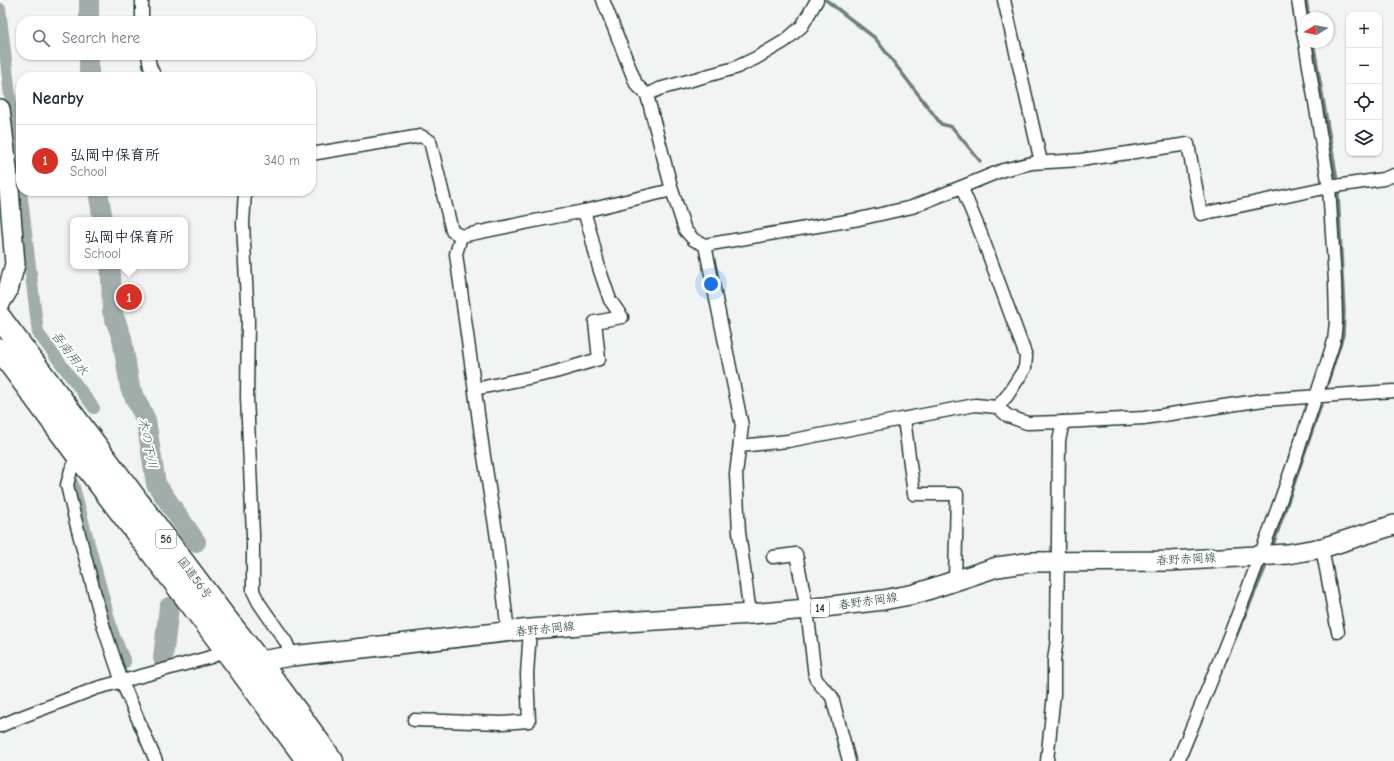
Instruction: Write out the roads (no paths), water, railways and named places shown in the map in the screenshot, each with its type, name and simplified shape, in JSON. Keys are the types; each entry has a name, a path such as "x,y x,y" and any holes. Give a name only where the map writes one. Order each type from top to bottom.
{"highway":[{"name":"国道56号","path":"0,318 225,618 233,644"},
{"name":"国道56号","path":"0,350 79,457 251,667 332,761"},
{"name":"国道56号","path":"251,667 308,761"}],"main road":[{"path":"0,109 8,178 15,264 8,290 0,304"},
{"name":"春野赤岡線","path":"251,667 292,656 508,632 593,624 750,614 882,600 915,594 997,567 1032,562 1170,561 1288,554 1322,548 1394,525"}],"street":[{"path":"142,0 142,16"},
{"path":"603,0 636,84 647,95 672,190 685,230 694,240 705,245 859,219 912,207 962,188 1003,170 1032,163 1081,160 1188,144 1201,214 1329,187 1383,179 1394,175"},
{"path":"647,95 659,89 735,68 756,58 785,41 802,26 817,0"},
{"path":"1004,0 1041,162"},
{"path":"1298,0 1300,12"},
{"path":"1178,761 1212,680 1260,555 1317,396 1334,341 1336,322 1335,281 1329,187 1306,48"},
{"path":"149,60 153,72"},
{"path":"316,153 420,136 430,141 452,231 461,236 584,211 672,190"},
{"path":"962,188 981,234 1026,356 1026,368 997,408"},
{"path":"245,196 243,224 248,320 247,397 253,535 253,591 259,603 286,642 292,656"},
{"path":"475,389 552,373 599,359 595,322 622,317 610,300 599,268 584,211"},
{"path":"461,236 456,254 482,450 497,538 508,632"},
{"path":"705,245 742,426 736,474 739,532 750,614"},
{"path":"740,446 788,441 975,405 997,408 1008,416 1027,423 1063,422 1144,418 1263,400 1394,391"},
{"path":"904,419 914,494 957,494 955,580"},
{"path":"1047,761 1054,694 1054,660 1057,639 1059,441 1063,422"},
{"path":"79,457 71,470 67,485 74,515 103,625 122,682 156,761"},
{"path":"1322,548 1338,632"},
{"path":"773,557 796,554 808,609 815,677 820,686 828,691 832,697 849,761"},
{"path":"414,720 502,723 529,721 527,674 530,630"},
{"path":"0,726 97,688 211,657 233,644"}],"waterway":[{"name":"木の下川","path":"89,0 89,16"},
{"path":"826,0 875,38 941,124 952,127 980,161"},
{"path":"1306,0 1308,12"},
{"name":"吾南用水","path":"0,9 16,147"},
{"path":"1314,48 1337,180"},
{"name":"木の下川","path":"89,60 89,72"},
{"path":"1326,388 1343,335 1344,312 1338,194"},
{"name":"吾南用水","path":"22,196 38,333 94,408"},
{"name":"木の下川","path":"99,196 102,217"},
{"name":"木の下川","path":"110,269 112,311 122,338 130,388 146,420 156,484 196,542"},
{"path":"1273,545 1323,399"},
{"name":"吾南用水","path":"73,484 113,633 125,662"},
{"path":"1226,660 1268,561"},
{"name":"木の下川","path":"163,658 169,607"}],"place":[{"name":"弘岡中保育所","path":"129,297"}]}
